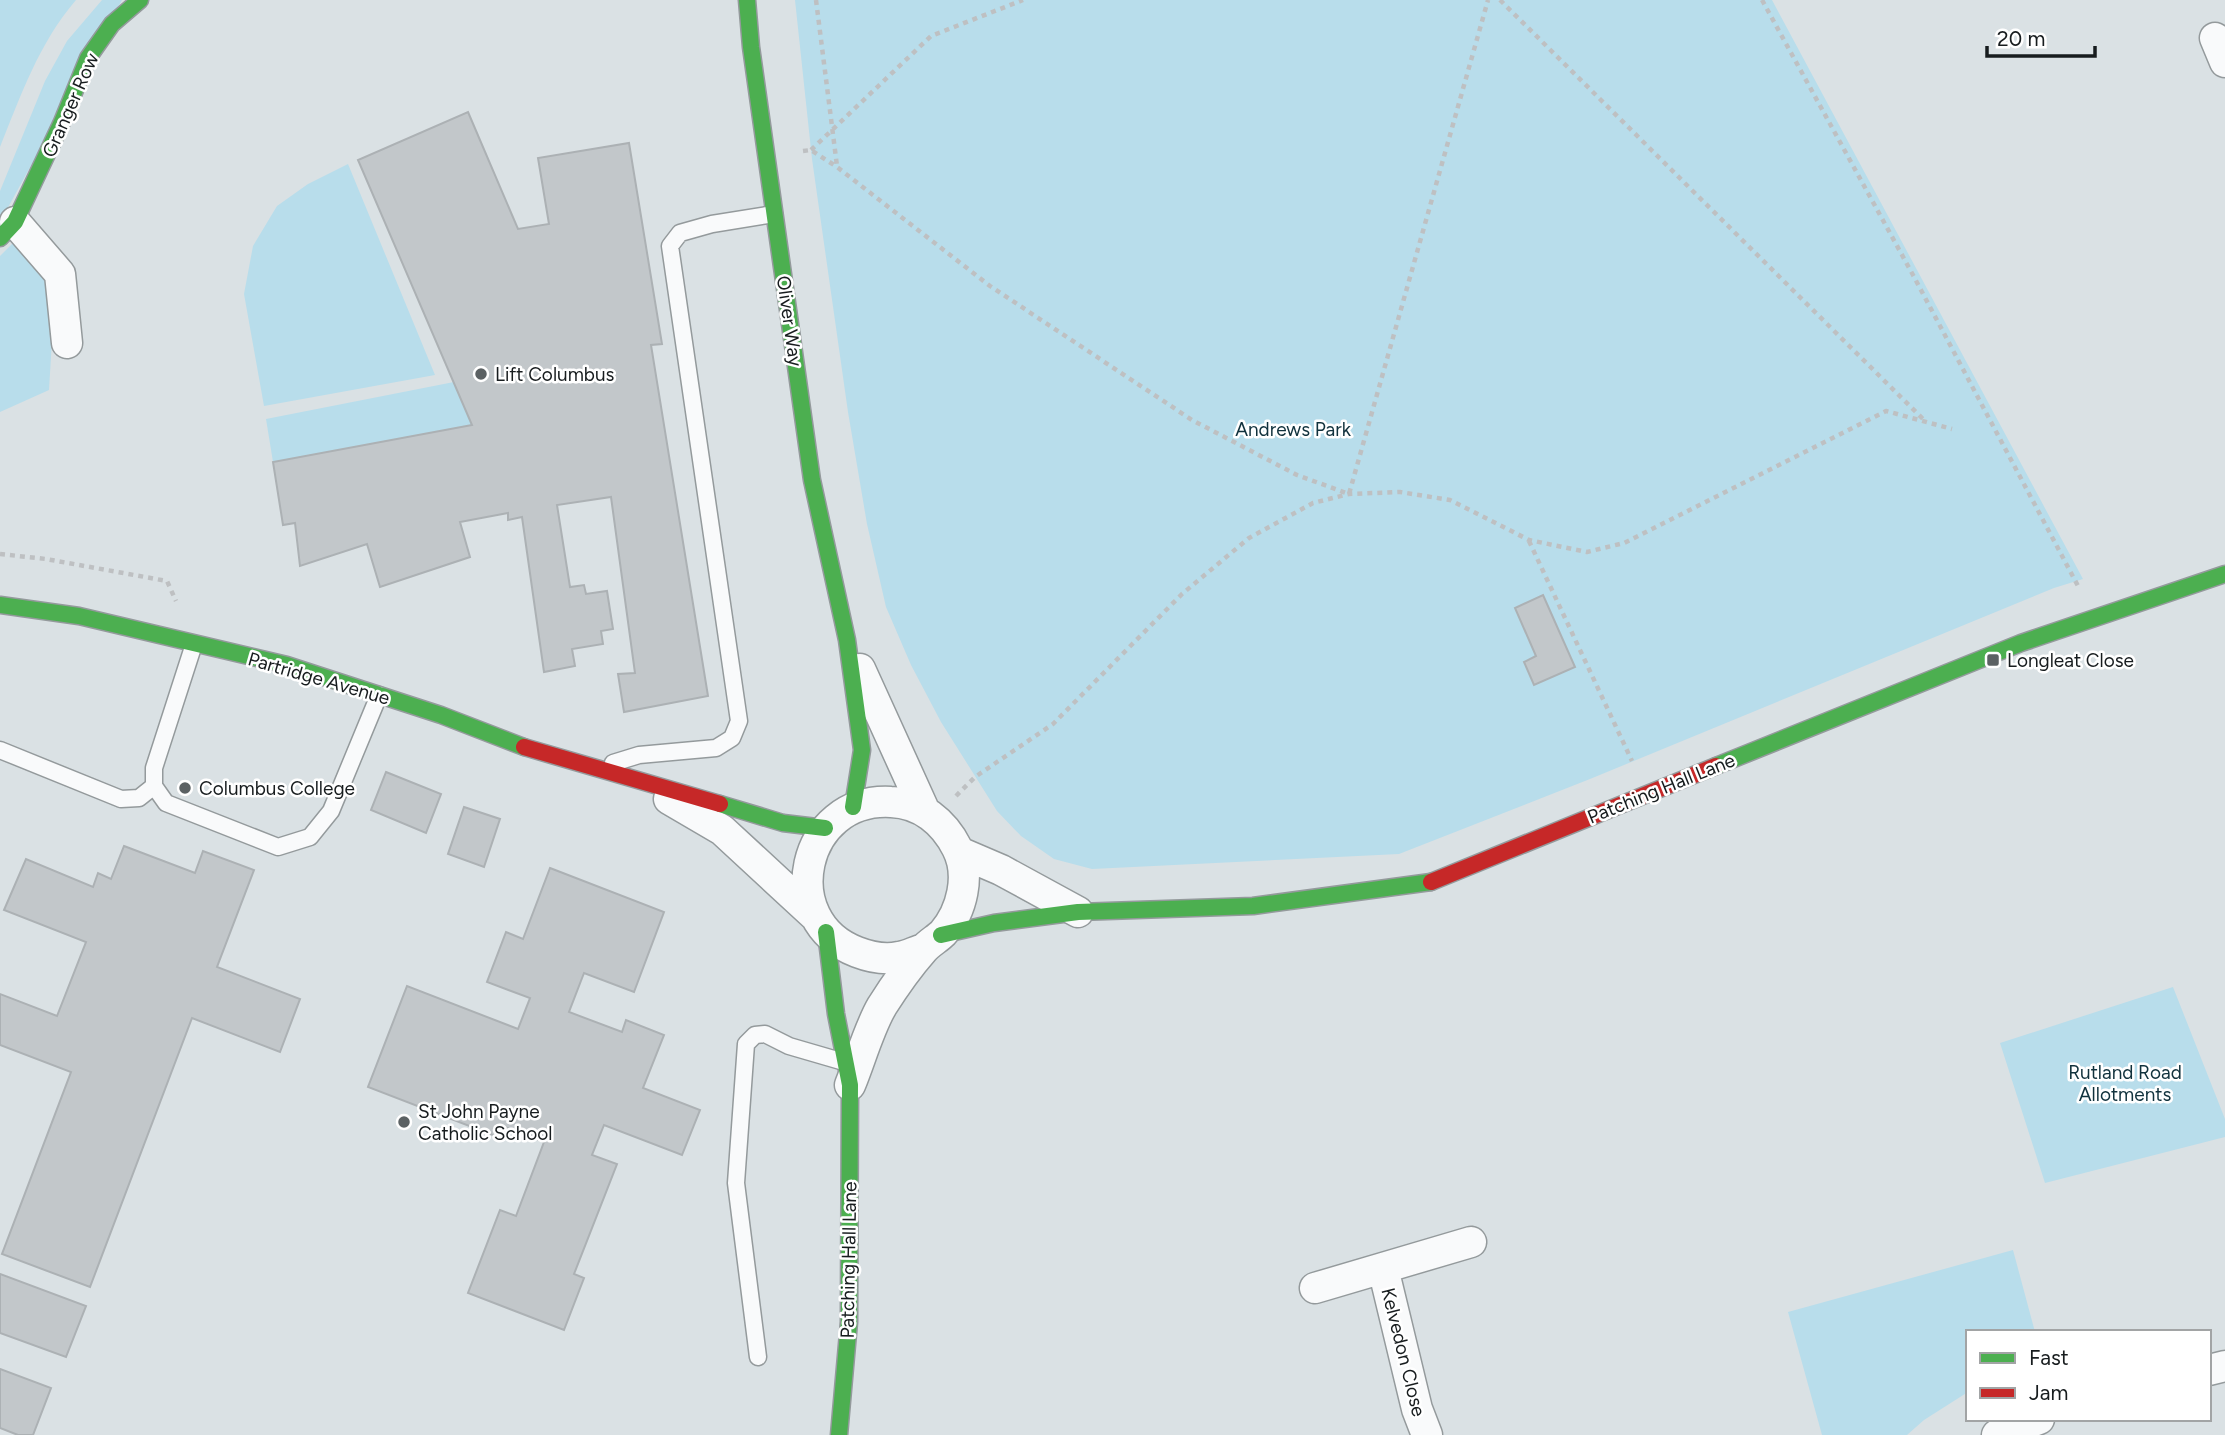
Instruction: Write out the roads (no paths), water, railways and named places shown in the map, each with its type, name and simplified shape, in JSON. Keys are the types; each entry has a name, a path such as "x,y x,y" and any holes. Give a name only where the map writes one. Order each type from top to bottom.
{"street":[{"name":"Granger Row","path":"67,343 60,274 8,230 62,122 88,58 112,24 140,0"},
{"name":"Oliver Way","path":"747,0 751,47 812,480 847,640 862,750 853,807"},
{"name":"Patching Hall Lane","path":"821,924 847,948 872,958 899,957 933,942 995,923 1078,912 1253,906 1426,884 2021,643 2225,574"},
{"name":"Partridge Avenue","path":"0,606 79,616 286,665 440,715 515,745 783,823 825,828"},
{"name":"Oliver Way","path":"847,640 925,812"},
{"name":"Partridge Avenue","path":"632,777 722,830 821,924"},
{"name":"Patching Hall Lane","path":"839,1435 849,1322 848,1074 821,924 807,886 810,855 825,828 853,807 877,801 902,802 938,821 950,836 959,852 964,874 962,896 954,917 881,1008 848,1074"},
{"path":"959,852 1001,870 1078,912"},
{"name":"Kelvedon Close","path":"1315,1289 1471,1242"},
{"name":"Kelvedon Close","path":"1383,1268 1427,1435"},
{"path":"1997,1435 2034,1421"}],"lane":[{"path":"598,768 639,755 716,748 732,738 738,722 670,246 680,233 712,224 775,214"},
{"path":"194,643 154,768 154,786 166,803 278,847 310,837 331,811 379,695"},
{"path":"0,750 121,799 139,798 154,786"},
{"path":"758,1357 736,1183 746,1044 755,1035 765,1034 848,1074"}],"place":[{"name":"Lift Columbus","path":"481,374"},
{"name":"Longleat Close","path":"1993,660"},
{"name":"Columbus College","path":"185,788"},
{"name":"St John Payne Catholic School","path":"404,1122"}],"park label":[{"name":"Andrews Park","path":"1293,429"},
{"name":"Rutland Road Allotments","path":"2125,1083"}]}
